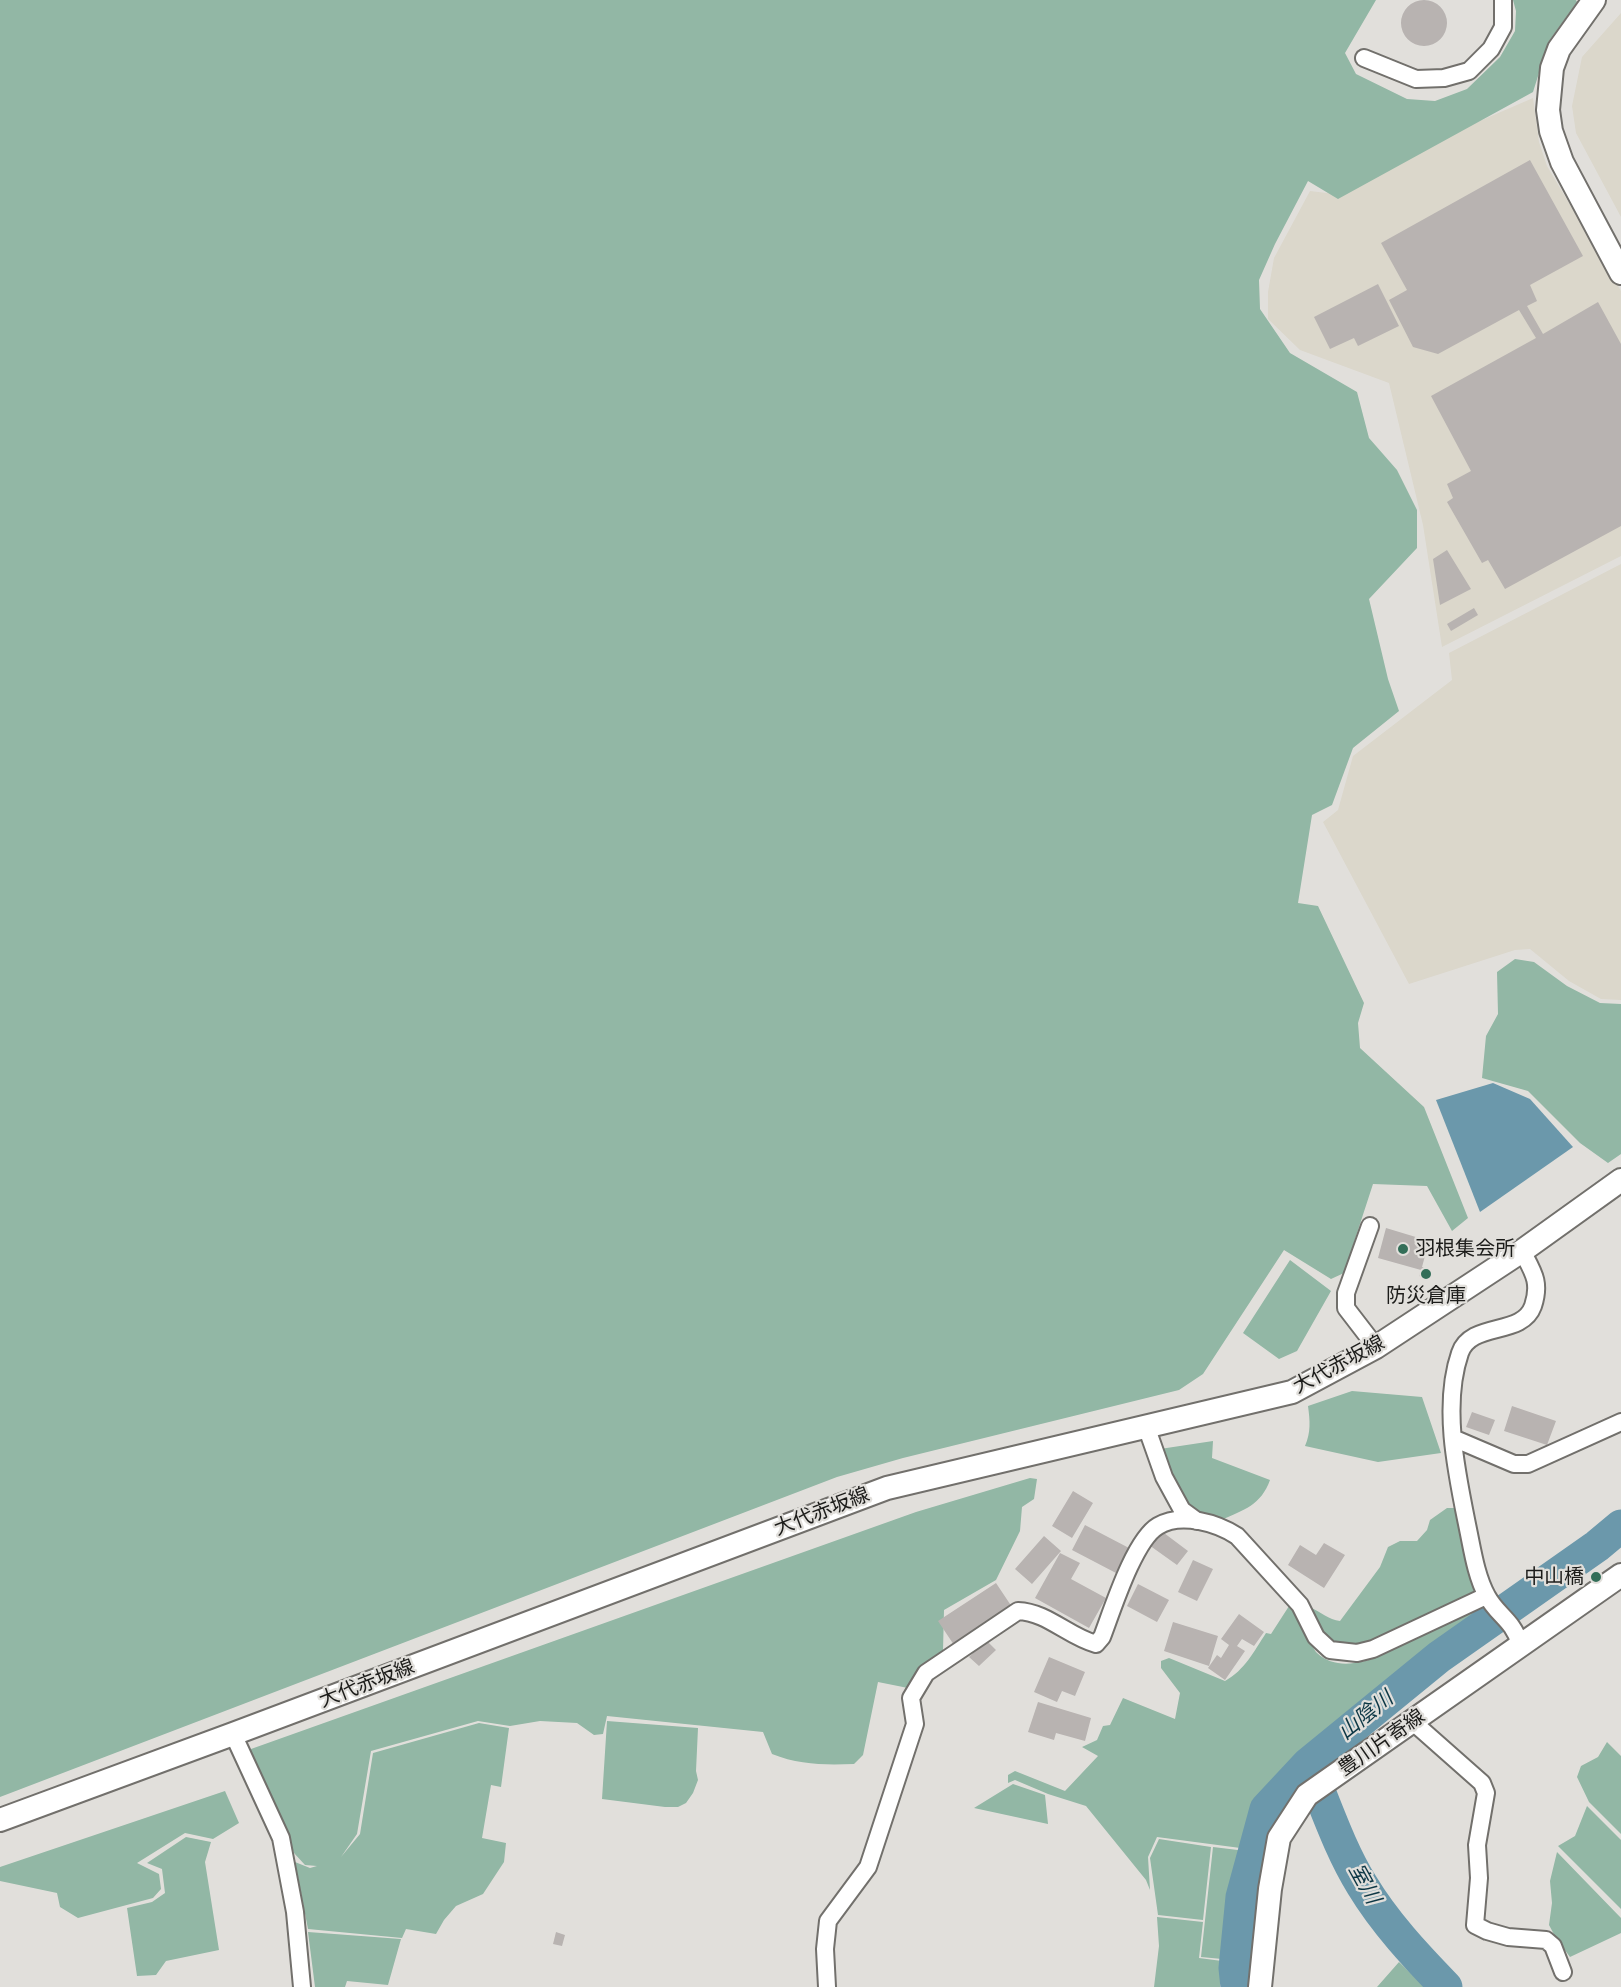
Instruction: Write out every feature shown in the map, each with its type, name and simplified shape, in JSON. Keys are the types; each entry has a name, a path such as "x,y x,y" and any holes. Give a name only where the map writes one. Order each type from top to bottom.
{"main road":[{"path":"1588,3 1559,49 1552,68 1548,110 1551,131 1562,162 1621,273"},
{"name":"大代赤坂線","path":"0,1820 887,1488 1292,1392 1376,1347 1522,1251 1621,1180"},
{"name":"豊川片寄線","path":"1260,1987 1270,1889 1280,1838 1307,1795 1621,1575"}],"street":[{"path":"1364,58 1416,79 1444,78 1469,71 1491,49 1503,27 1503,0"},
{"path":"1370,1226 1346,1293 1346,1308 1376,1347"},
{"path":"1520,1644 1516,1631 1489,1598 1474,1559 1453,1438 1452,1392 1460,1351 1473,1338 1518,1324 1531,1313 1538,1292 1535,1275 1522,1251"},
{"path":"1453,1438 1514,1464 1527,1464 1621,1422"},
{"path":"1146,1426 1164,1477 1182,1510 1197,1521"},
{"path":"827,1987 825,1949 828,1921 868,1867 915,1724 911,1698 926,1673 1018,1611 1031,1611 1083,1641 1096,1644 1102,1637 1124,1580 1144,1539 1158,1526 1173,1521 1197,1521 1225,1528 1237,1536 1300,1605 1316,1637 1329,1650 1357,1653 1373,1649 1489,1598"},
{"path":"1413,1722 1482,1783 1486,1793 1477,1845 1479,1878 1475,1925 1486,1931 1508,1937 1546,1940 1552,1946 1563,1972"},
{"path":"233,1734 281,1838 295,1912 302,1987"}],"shaded area":[{"path":"1621,13 1621,217 1576,133 1572,106 1582,57"},
{"path":"1533,98 1539,142 1547,166 1621,291 1621,556 1442,647 1423,525 1389,383 1300,350 1268,319 1268,292 1274,258 1310,191 1335,194 1466,127"},
{"path":"1621,564 1621,1000 1601,999 1569,981 1530,949 1515,950 1409,984 1323,822 1338,810 1353,756 1452,680 1449,653"}],"green space":[{"path":"0,0 1376,0 1345,53 1356,74 1407,99 1435,101 1467,89 1500,57 1515,31 1516,11 1513,0 1576,0 1577,2 1549,41 1533,92 1338,199 1308,181 1259,280 1260,309 1290,353 1357,392 1369,438 1397,470 1417,510 1417,548 1369,599 1388,679 1399,711 1353,748 1332,805 1312,815 1298,903 1318,906 1364,1003 1358,1023 1360,1048 1424,1107 1468,1218 1452,1231 1427,1186 1373,1184 1344,1273 1331,1279 1284,1250 1203,1374 1179,1390 903,1458 837,1477 0,1797"},
{"path":"1515,959 1534,962 1567,986 1600,1003 1621,1004 1621,1154 1608,1163 1580,1143 1528,1091 1482,1078 1486,1036 1498,1014 1497,972"},
{"path":"1290,1260 1331,1291 1297,1351 1279,1359 1243,1333"},
{"path":"1352,1391 1422,1397 1441,1453 1378,1462 1305,1446 1310,1426 1308,1406"},
{"path":"1213,1441 1212,1458 1270,1480 1262,1495 1251,1506 1221,1520 1201,1514 1184,1501 1160,1449"},
{"path":"1030,1478 1037,1479 1034,1499 1022,1507 1020,1531 996,1580 944,1610 943,1651 920,1669 908,1688 878,1682 863,1755 854,1764 812,1764 782,1758 772,1754 763,1732 607,1716 603,1734 594,1735 577,1723 540,1721 510,1726 478,1721 371,1751 357,1834 341,1857 360,1834 373,1753 479,1723 509,1728 501,1787 491,1785 482,1838 506,1843 504,1862 483,1894 456,1906 436,1934 406,1929 402,1938 308,1929 295,1862 310,1868 317,1866 305,1865 294,1853 272,1796 251,1756 251,1749 916,1512"},
{"path":"1447,1508 1459,1508 1480,1594 1372,1644 1354,1647 1329,1644 1309,1607 1340,1621 1380,1567 1388,1547 1400,1541 1417,1541 1427,1530 1430,1520"},
{"path":"1291,1603 1317,1653 1331,1661 1346,1664 1378,1657 1485,1605 1486,1610 1366,1704 1305,1756 1263,1805 1248,1849 1157,1837 1148,1857 1150,1890 1146,1880 1086,1806 1015,1780 1008,1783 1008,1775 1015,1771 1065,1791 1098,1756 1082,1747 1097,1740 1103,1726 1110,1725 1123,1698 1175,1719 1180,1693 1161,1668 1161,1661 1169,1658 1225,1681 1244,1666 1266,1633 1271,1634"},
{"path":"607,1721 698,1728 696,1771 698,1780 686,1803 678,1807 665,1807 602,1799"},
{"path":"1607,1742 1621,1756 1621,1834 1589,1802 1577,1777 1581,1766 1598,1757"},
{"path":"1013,1784 1045,1795 1048,1824 974,1808"},
{"path":"225,1791 239,1823 213,1839 185,1833 137,1863 159,1874 161,1889 153,1898 78,1918 60,1907 57,1893 0,1881 0,1867"},
{"path":"1587,1806 1621,1840 1621,1909 1558,1846 1575,1836"},
{"path":"186,1837 211,1842 205,1862 219,1950 166,1961 156,1975 137,1976 127,1908 152,1902 165,1893 162,1869 147,1863"},
{"path":"1159,1839 1211,1847 1203,1920 1158,1915 1150,1858"},
{"path":"1213,1847 1246,1851 1226,1920 1222,1959 1201,1957"},
{"path":"1557,1852 1621,1918 1621,1933 1570,1957 1549,1925 1552,1903 1550,1881"},
{"path":"1157,1917 1203,1922 1199,1958 1222,1961 1220,1987 1154,1987 1159,1946"},
{"path":"308,1932 401,1939 388,1985 347,1981 345,1987 315,1987"},
{"path":"1399,1962 1425,1987 1377,1987"}],"water":[{"path":"1493,1083 1530,1099 1573,1147 1480,1212 1436,1100"}],"building":[{"path":"1424,0 1433,1 1441,6 1446,14 1446,32 1441,40 1433,45 1424,46 1415,45 1407,40 1402,32 1401,23 1402,14 1407,6 1415,1"},
{"path":"1530,160 1583,256 1530,285 1537,301 1527,306 1543,334 1598,302 1621,344 1621,526 1505,589 1488,560 1482,563 1447,502 1453,498 1447,484 1471,471 1431,396 1536,338 1519,310 1438,354 1413,347 1389,300 1407,290 1381,243"},
{"path":"1378,284 1399,326 1358,346 1354,338 1330,349 1314,317"},
{"path":"1447,550 1471,589 1440,605 1433,559"},
{"path":"1474,608 1478,615 1451,631 1447,624"},
{"name":"羽根集会所","path":"1386,1228 1429,1241 1422,1267 1432,1271 1429,1280 1419,1276 1421,1270 1378,1258"},
{"path":"1512,1406 1556,1421 1547,1445 1504,1431"},
{"path":"1472,1412 1495,1420 1489,1435 1466,1427"},
{"path":"1073,1491 1093,1503 1072,1538 1052,1526"},
{"path":"1085,1525 1129,1548 1116,1573 1072,1550"},
{"path":"1160,1530 1188,1551 1177,1565 1149,1545"},
{"path":"1044,1536 1061,1551 1032,1584 1015,1569"},
{"path":"1324,1543 1345,1555 1324,1588 1288,1565 1300,1545 1316,1555"},
{"path":"1060,1553 1080,1563 1071,1579 1106,1598 1089,1628 1035,1598"},
{"path":"1193,1560 1213,1569 1197,1601 1178,1592"},
{"path":"996,1583 1012,1607 954,1645 938,1621"},
{"path":"1138,1584 1169,1600 1157,1622 1127,1606"},
{"path":"1239,1614 1264,1632 1254,1646 1242,1639 1237,1646 1245,1651 1225,1680 1208,1668 1217,1655 1221,1658 1229,1645 1221,1639"},
{"path":"1173,1622 1218,1636 1209,1666 1164,1651"},
{"path":"986,1640 996,1650 979,1666 969,1657"},
{"path":"1049,1657 1085,1672 1075,1696 1062,1691 1057,1702 1034,1692"},
{"path":"1038,1702 1091,1718 1085,1741 1056,1733 1054,1740 1028,1732"},
{"path":"556,1932 565,1935 562,1946 553,1944"}],"waterway":[{"name":"山陰川","path":"1237,1987 1235,1968 1242,1897 1266,1809 1308,1764 1439,1657 1597,1546 1621,1526"},
{"name":"室川","path":"1308,1764 1339,1841 1362,1885 1391,1926 1446,1987"}],"place":[{"name":"羽根集会所","path":"1403,1249"},
{"name":"防災倉庫","path":"1426,1274"},
{"name":"中山橋","path":"1596,1577"}]}
